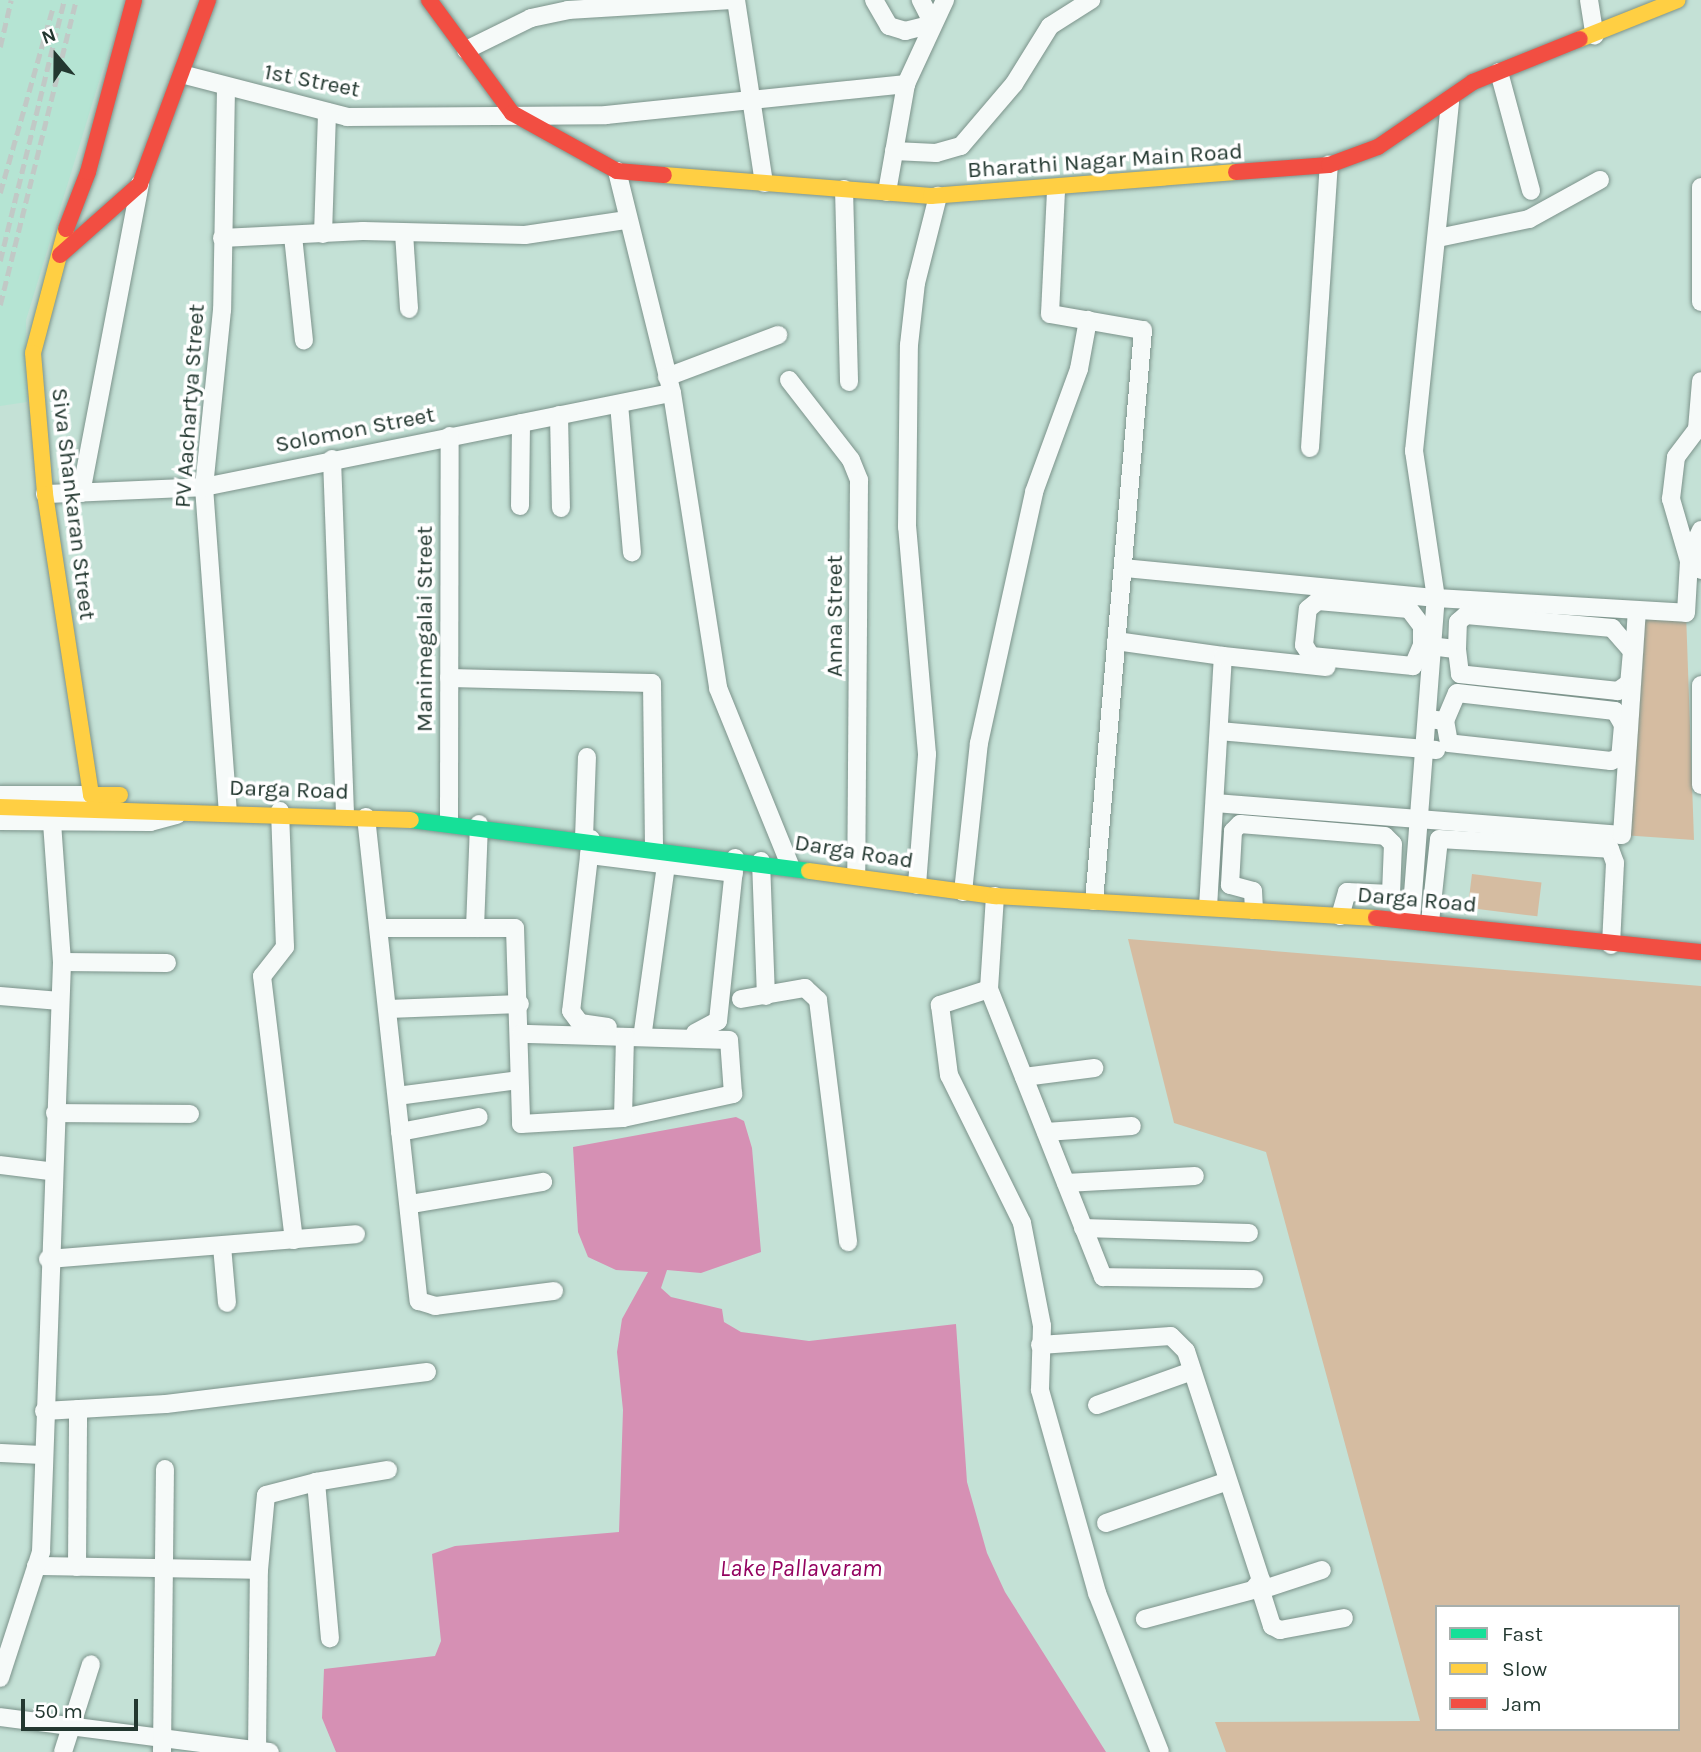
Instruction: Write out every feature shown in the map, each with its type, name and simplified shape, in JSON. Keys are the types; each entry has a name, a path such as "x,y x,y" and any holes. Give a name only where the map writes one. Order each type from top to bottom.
{"street":[{"name":"Siva Shankaran Street","path":"91,795 45,494 33,353 52,263 88,172 134,0"},
{"path":"81,493 140,184 170,95 208,0"},
{"path":"170,95 189,76 220,0"},
{"path":"429,0 512,113"},
{"path":"466,50 531,18 568,10 734,0 764,183"},
{"path":"874,0 889,26 905,31 933,23"},
{"path":"921,0 933,23"},
{"path":"887,192 906,84 945,0"},
{"path":"894,151 936,153 961,146 1014,85 1050,26 1091,0"},
{"path":"1589,0 1595,36"},
{"name":"Bharathi Nagar Main Road","path":"512,113 617,171 938,196 1056,191 1329,165 1378,147 1450,102 1473,82 1595,36 1678,0"},
{"path":"1499,72 1531,191"},
{"name":"1st Street","path":"189,76 226,88 327,112 606,115 906,84"},
{"name":"PV Aachartya Street","path":"226,88 222,310 204,487 228,810"},
{"path":"1411,920 1429,679 1427,645 1422,626 1409,609 1318,601 1308,609 1304,645 1311,656 1413,666 1427,645 1436,598 1414,451 1450,102"},
{"path":"323,234 327,112"},
{"path":"1310,447 1329,165"},
{"path":"617,171 669,385 718,688 790,865"},
{"path":"1438,238 1529,219 1600,180"},
{"path":"52,263 140,184"},
{"path":"1701,187 1701,302"},
{"path":"844,189 849,382"},
{"path":"1056,191 1051,314 1143,330 1094,901"},
{"path":"917,885 927,754 907,527 909,345 916,283 938,196"},
{"path":"222,238 323,234 549,233 627,220"},
{"path":"404,233 409,309"},
{"path":"293,236 304,340"},
{"path":"963,891 979,743 1034,492 1079,369 1088,320"},
{"name":"Solomon Street","path":"45,494 204,487 332,459 619,404 669,385 778,335"},
{"name":"Anna Street","path":"789,380 851,460 859,480 856,875"},
{"path":"1124,568 1436,598 1686,613 1689,561 1671,499 1676,457 1697,429 1701,381"},
{"path":"619,404 632,552"},
{"path":"559,415 561,508"},
{"path":"520,506 521,423"},
{"name":"Manimegalai Street","path":"449,822 450,436"},
{"path":"332,459 345,814"},
{"path":"1701,530 1695,545 1701,570"},
{"path":"1214,803 1622,835 1637,610"},
{"path":"1466,615 1612,628 1632,651 1629,683 1618,691 1460,674 1457,649 1458,622 1466,615"},
{"path":"1116,641 1429,679 1633,697"},
{"path":"1427,645 1457,649"},
{"path":"1208,907 1223,656"},
{"path":"449,678 652,683 654,847"},
{"path":"1701,685 1701,791"},
{"path":"1457,693 1615,711 1623,725 1620,757 1611,761 1449,743 1445,721 1457,693"},
{"path":"1427,719 1445,721"},
{"path":"1219,731 1627,766"},
{"path":"587,757 588,844 570,1011 580,1023 643,1031 703,1034 718,1021 735,866 666,865 588,844"},
{"path":"0,795 165,796 187,809"},
{"name":"Darga Road","path":"0,807 280,811 479,824 588,844 654,847 735,866 761,862 790,865 995,896 1411,920 1611,945 1701,952"},
{"path":"0,821 150,822 187,809"},
{"path":"280,811 285,947 262,976 294,1240"},
{"path":"366,817 400,1132 411,1204 419,1301 426,1306 554,1291"},
{"path":"0,1678 36,1566 43,1455 49,1171 55,1113 62,962 52,822"},
{"path":"475,928 479,824"},
{"path":"1254,910 1253,891 1230,885 1233,831 1240,824 1385,836 1393,844 1391,894 1347,892 1340,916"},
{"path":"1430,922 1439,839 1610,849 1615,863 1611,945"},
{"path":"761,862 766,996"},
{"path":"643,1031 666,865"},
{"path":"995,896 989,989 1103,1277 1254,1279"},
{"path":"380,929 514,929 520,1004 521,1124 623,1118 733,1094 729,1040 521,1034"},
{"path":"62,962 167,962"},
{"path":"741,999 804,988 818,1000 848,1241"},
{"path":"989,989 946,1000 939,1015 949,1075 1022,1223 1040,1345 1040,1390 1077,1533 1131,1692 1160,1752"},
{"path":"0,996 60,1001"},
{"path":"388,1009 520,1004"},
{"path":"623,1118 625,1037"},
{"path":"1024,1077 1094,1068"},
{"path":"397,1096 519,1080"},
{"path":"55,1113 190,1114"},
{"path":"400,1132 479,1117"},
{"path":"1046,1132 1132,1126"},
{"path":"0,1166 49,1171"},
{"path":"1066,1183 1195,1176"},
{"path":"411,1204 543,1182"},
{"path":"1083,1228 1249,1233"},
{"path":"48,1259 356,1234"},
{"path":"222,1246 227,1303"},
{"path":"1040,1345 1171,1336 1181,1341 1272,1626 1280,1630 1344,1618"},
{"path":"1097,1405 1192,1371"},
{"path":"44,1411 427,1372"},
{"path":"77,1567 78,1409"},
{"path":"0,1453 43,1455"},
{"path":"162,1745 165,1469"},
{"path":"0,1717 72,1726 120,1743 261,1751 259,1570 266,1495 316,1482 388,1470"},
{"path":"316,1482 330,1638"},
{"path":"1106,1523 1225,1482"},
{"path":"36,1566 259,1570"},
{"path":"1145,1619 1322,1570"},
{"path":"63,1752 91,1664"}],"shaded area":[{"path":"0,0 124,0 26,320 27,402 0,406"},
{"path":"1640,610 1686,613 1694,840 1622,835"},
{"path":"1472,874 1541,883 1537,916 1468,908"},
{"path":"1128,939 1701,986 1701,1752 1226,1752 1215,1722 1420,1721 1266,1152 1174,1123"}],"water":[{"name":"Lake Pallavaram","path":"736,1117 744,1121 752,1148 761,1252 701,1273 667,1270 661,1288 671,1297 722,1309 724,1322 741,1332 809,1341 956,1324 967,1482 987,1553 1005,1592 1106,1752 336,1752 322,1718 324,1669 435,1656 441,1641 432,1554 455,1546 619,1532 623,1410 617,1352 622,1319 648,1272 616,1270 588,1257 578,1232 573,1147"}],"railway":[{"path":"0,47 11,0"},
{"path":"0,261 64,0"},
{"path":"0,305 76,0"},
{"path":"0,193 53,7"}],"traffic: fast":[{"path":"411,820 809,871"}],"traffic: slow":[{"path":"1580,39 1678,0"},
{"path":"664,175 931,196 1236,172"},
{"path":"66,229 33,353 45,494 91,795 120,795"},
{"path":"0,807 411,820"},
{"path":"809,871 995,896 1376,918"}],"traffic: jam":[{"path":"66,229 88,172 134,0"},
{"path":"60,255 140,184 208,0"},
{"path":"429,0 512,113 617,171 664,175"},
{"path":"1236,172 1329,165 1378,147 1473,82 1580,39"},
{"path":"1376,918 1701,952"}]}
